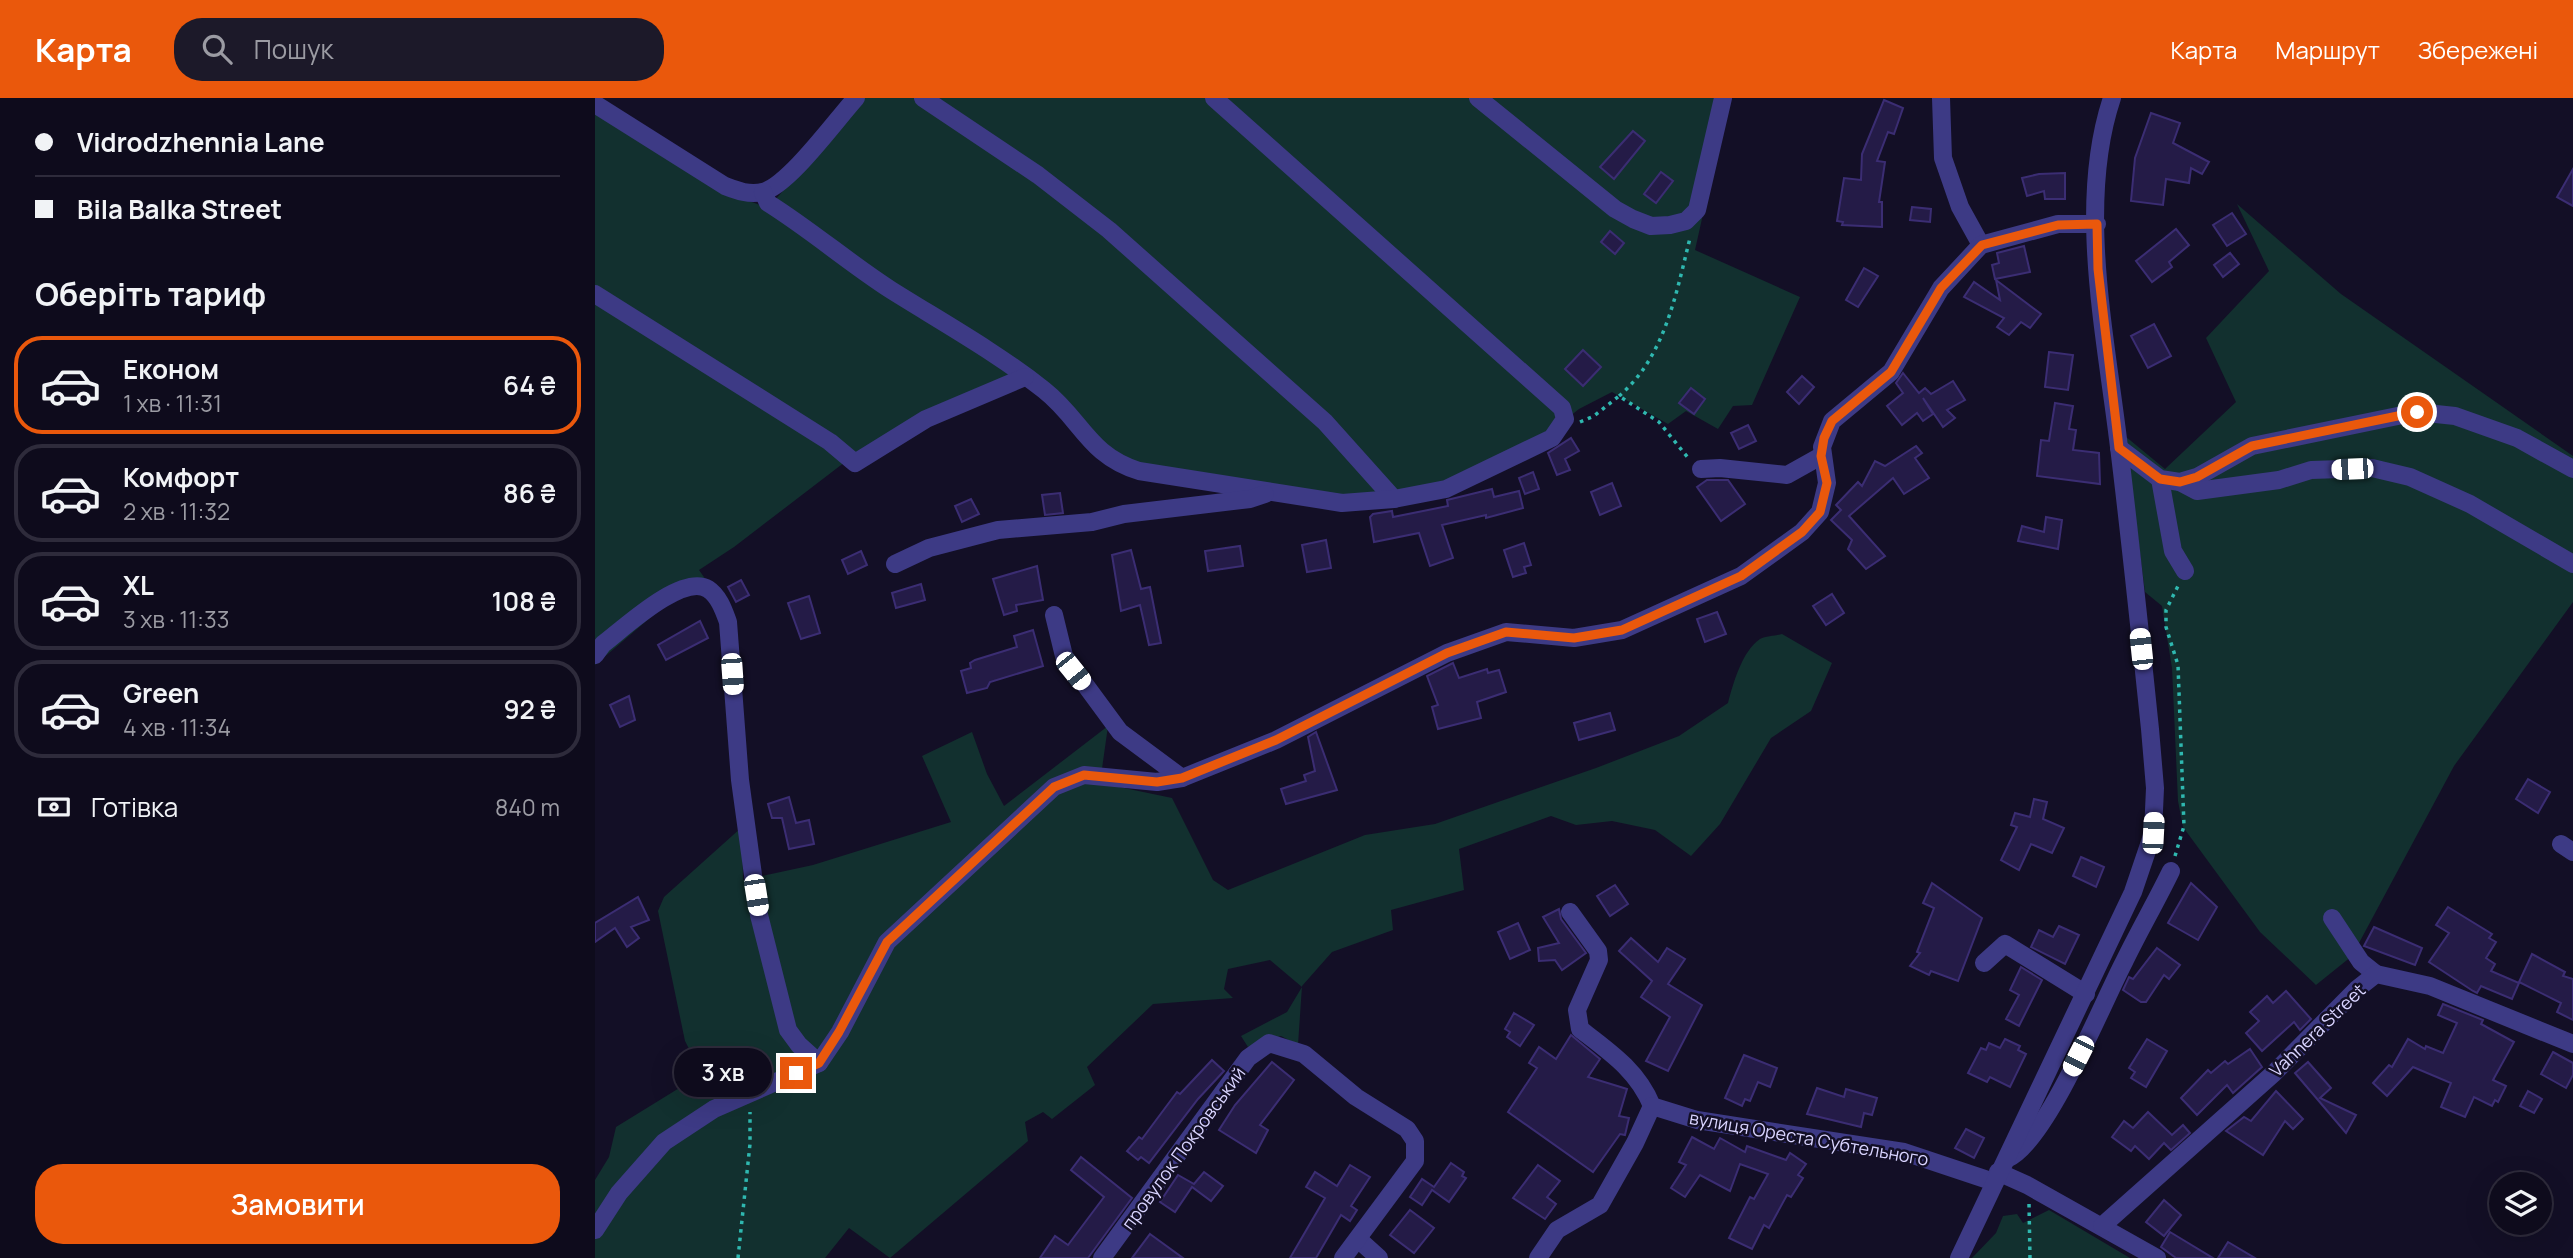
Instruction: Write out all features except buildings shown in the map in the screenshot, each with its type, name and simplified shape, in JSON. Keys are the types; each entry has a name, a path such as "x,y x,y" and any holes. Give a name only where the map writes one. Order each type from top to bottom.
{"street":[{"path":"595,104 725,186 744,193 763,192 783,182 856,98"},
{"path":"923,98 1038,175 1109,230 1325,422 1394,499"},
{"path":"763,192 768,203 888,288 968,337 1045,391 1073,419 1095,447 1117,464 1139,471 1342,503 1394,499 1446,489 1552,438 1565,419 1562,408 1323,192 1214,98"},
{"path":"1478,98 1615,209 1651,226 1686,221 1697,210 1719,101"},
{"path":"1941,98 1943,158 1960,207 1982,245"},
{"path":"1959,1258 2133,892 2153,833 2155,788 2150,729 2098,269 2097,171 2103,124 2112,98"},
{"path":"595,1230 619,1193 664,1142 715,1110 819,1063 839,1032 887,942 1054,787 1084,775 1157,782 1182,778 1276,740 1447,653 1506,632 1574,638 1622,630 1741,576 1792,539 1820,512 1827,483 1821,456 1824,438 1832,421 1891,372 1941,288 1982,245 2058,225 2097,224"},
{"path":"595,293 830,442 855,463 926,419 1025,377"},
{"path":"2180,482 2197,477 2252,446 2417,412 2455,416 2517,438 2573,469"},
{"path":"2119,448 2160,479 2180,482 2197,491 2279,480 2311,470 2372,468 2410,477 2470,504 2573,564"},
{"path":"1701,469 1720,468 1787,475 1821,456"},
{"path":"2160,479 2173,551 2185,571"},
{"path":"895,564 929,548 998,530 1092,522 1124,514 1250,499 1268,492"},
{"path":"598,644 673,592 697,586 708,589 720,602 728,622 740,780 759,915 788,1030 799,1045 819,1063"},
{"path":"1054,615 1064,656 1120,732 1182,778"},
{"path":"1998,1172 2033,1136 2066,1079 2171,871"},
{"path":"1538,1258 1557,1230 1600,1205 1635,1143 1651,1106 1643,1085 1620,1059 1580,1029 1577,1010 1599,960 1598,951 1570,912"},
{"path":"2332,918 2361,962 2377,974"},
{"path":"1984,963 2005,944 2086,994"},
{"name":"Vahnera Street","path":"2102,1226 2274,1073 2357,989 2377,974 2430,986 2573,1044"},
{"name":"провулок Покровський","path":"1102,1258 1248,1058 1269,1043 1304,1054 1356,1097 1407,1129 1415,1141 1415,1161 1358,1239"},
{"name":"вулиця Ореста Субтельного","path":"1651,1106 1696,1120 1904,1152 1998,1172 2027,1185 2157,1258"},
{"path":"1343,1258 1358,1239 1379,1258"}],"path":[{"path":"1561,428 1594,416 1619,396 1636,382 1655,352 1679,285 1697,210"},
{"path":"1619,396 1659,422 1673,442 1701,469"},
{"path":"2171,871 2184,826 2178,665 2166,627 2166,610 2185,571"},
{"path":"739,1258 750,1144 750,1093"},
{"path":"2027,1185 2030,1258"}],"green space":[{"path":"864,98 1729,98 1695,250 1800,297 1752,405 1733,406 1718,429 1686,411 1668,424 1612,392 1579,409 1554,429 1438,485 1359,500 1116,460 1025,374 845,462 734,547 699,570 706,580 672,599 595,665 595,112 719,190 768,208"},
{"path":"2237,204 2341,294 2573,456 2573,602 2454,766 2352,956 2316,985 2260,932 2183,827 2178,801 2172,668 2162,606 2145,592 2125,436 2165,469 2236,402 2206,338 2269,271"},
{"path":"1782,634 1832,663 1811,711 1771,738 1720,824 1691,856 1655,830 1612,821 1576,825 1551,816 1459,849 1464,890 1391,910 1393,930 1332,952 1302,987 1270,960 1228,969 1224,989 1233,998 1153,1004 1087,1067 1095,1085 1052,1119 1043,1112 1025,1122 1028,1141 890,1258 849,1228 825,1258 595,1258 595,1180 609,1157 616,1127 702,1074 685,1041 658,911 664,897 742,827 743,880 813,865 951,822 922,756 972,732 987,774 1004,806 1108,726 1100,783 1172,798 1213,880 1228,890 1365,835 1435,824 1679,736 1728,703 1743,660 1754,644 1762,638"},
{"path":"1302,987 1298,1045 1281,1036 1248,1047 1241,1036 1287,1012"},
{"path":"2049,1210 2130,1258 1972,1258 1996,1233 2003,1216 2017,1214 2023,1223"}],"route":[{"path":"796,1073 819,1063 839,1032 887,942 984,855 1054,787 1084,775 1157,782 1182,778 1276,740 1447,653 1506,632 1574,638 1622,630 1741,576 1802,532 1820,512 1827,483 1821,456 1824,438 1832,421 1891,372 1941,288 1982,245 2003,237 2058,225 2097,224 2098,269 2119,448 2160,479 2180,482 2197,477 2252,446 2417,412"}]}
